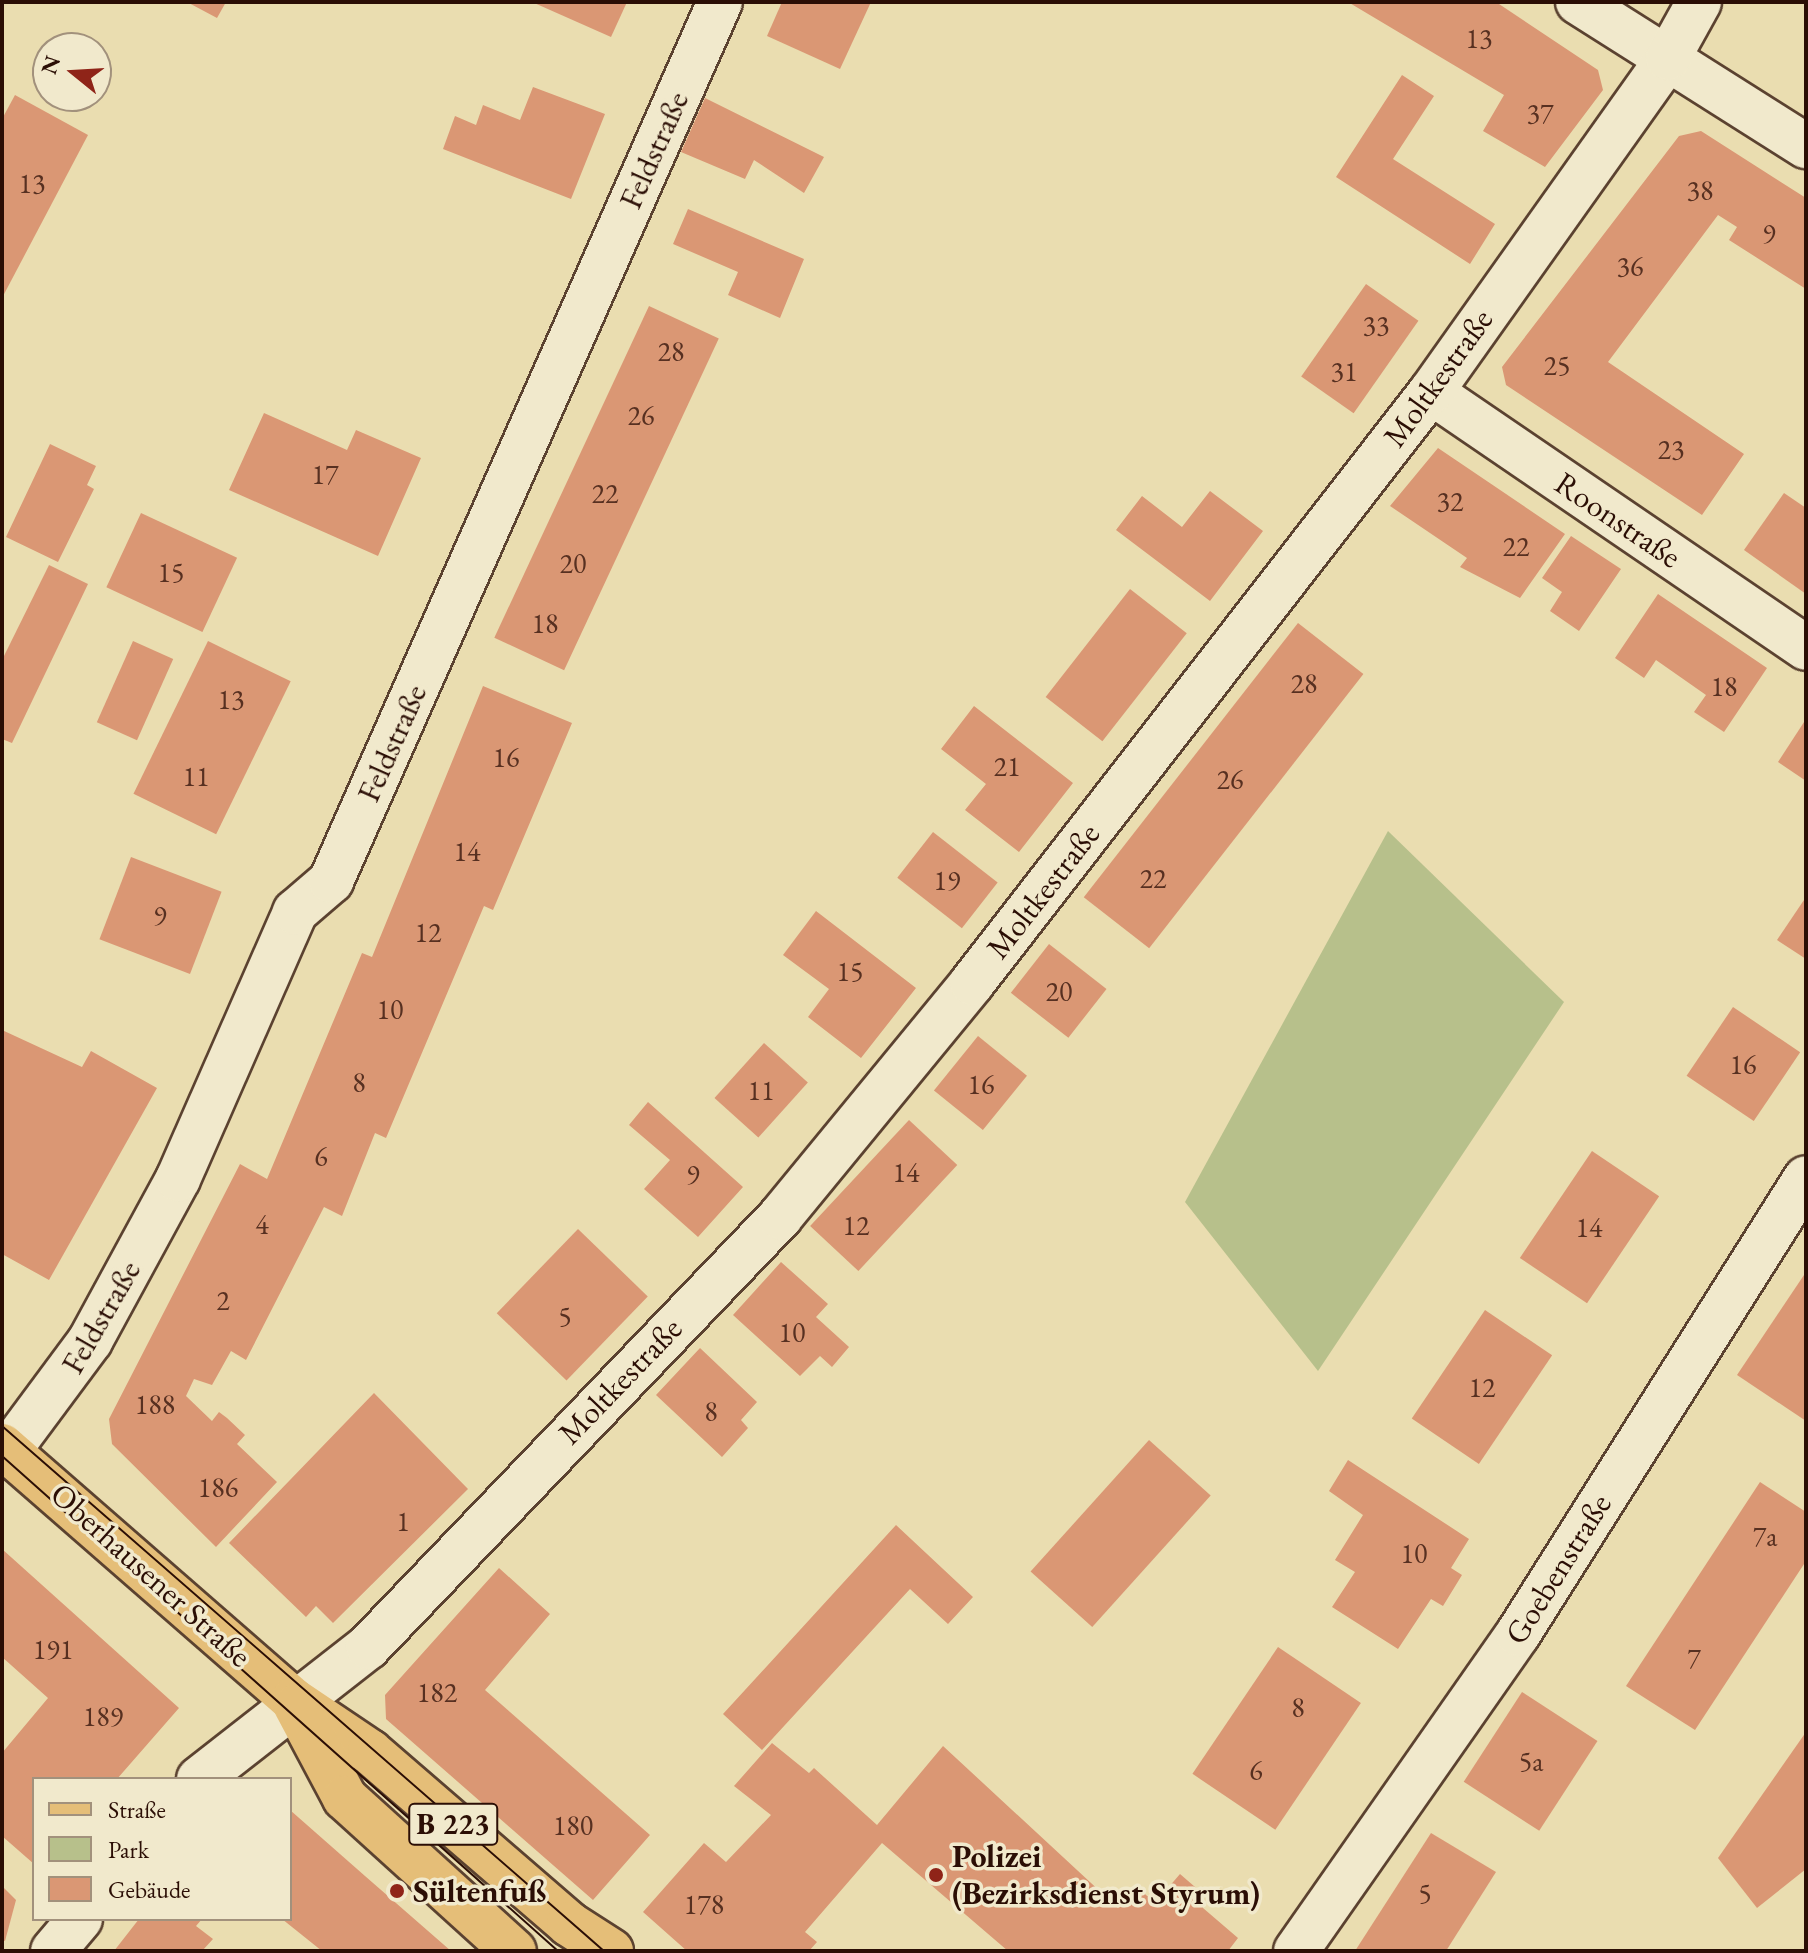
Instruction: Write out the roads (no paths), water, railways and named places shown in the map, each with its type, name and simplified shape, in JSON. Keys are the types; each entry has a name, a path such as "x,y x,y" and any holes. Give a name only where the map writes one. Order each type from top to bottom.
{"main road":[{"name":"Oberhausener Straße","path":"4,1444 293,1700 370,1752 569,1924 611,1951"},
{"name":"Oberhausener Straße","path":"293,1700 345,1798 514,1951"}],"street":[{"name":"Feldstraße","path":"4,1444 90,1341 203,1129 295,912 331,881 720,2"},
{"path":"1578,2 1806,146"},
{"name":"Moltkestraße","path":"201,1777 293,1700 368,1647 780,1217 972,983 1431,392 1668,58 1699,2"},
{"name":"Roonstraße","path":"1431,392 1806,648"},
{"name":"Goebenstraße","path":"1299,1947 1518,1634 1806,1178"},
{"path":"53,1951 78,1921"}],"tram line":[{"path":"2,1426 604,1951"},
{"path":"2,1456 558,1951"}],"place":[{"name":"Polizei (Bezirksdienst Styrum)","path":"936,1875"},
{"name":"Sültenfuß","path":"397,1891"}]}
